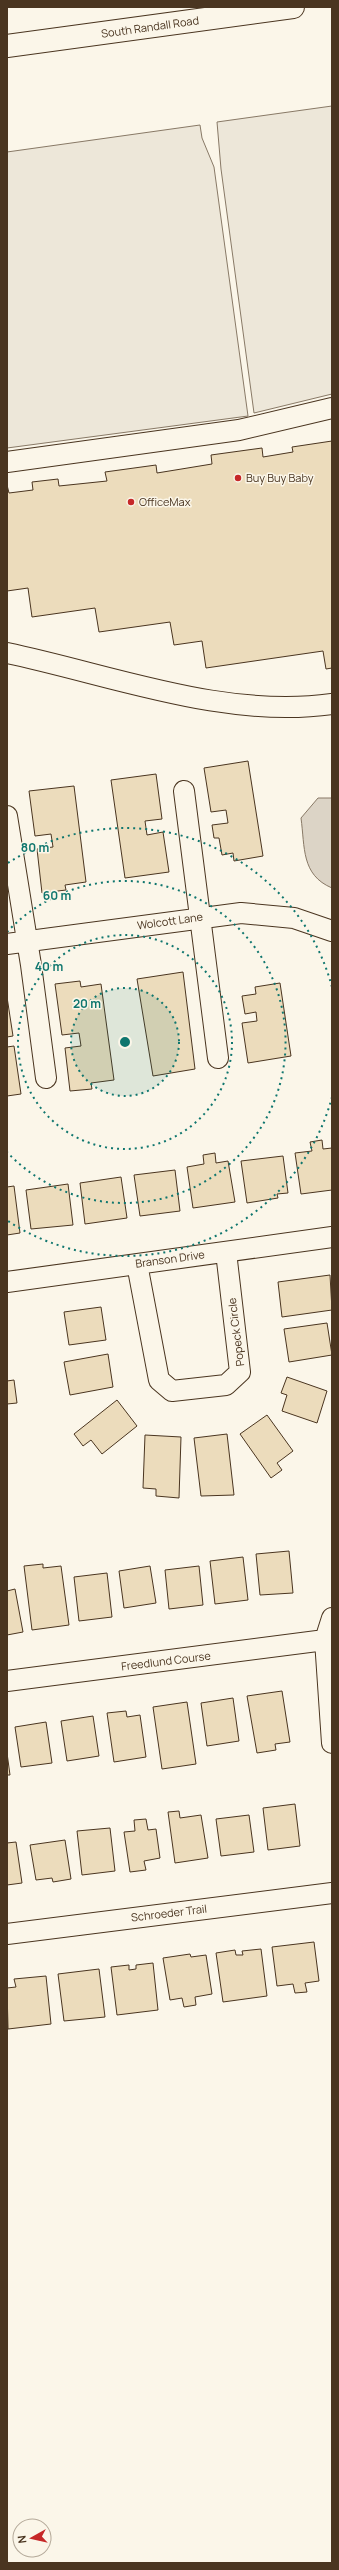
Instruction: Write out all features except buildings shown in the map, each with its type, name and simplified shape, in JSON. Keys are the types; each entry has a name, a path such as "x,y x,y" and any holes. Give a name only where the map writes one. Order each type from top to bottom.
{"main road":[{"name":"South Randall Road","path":"7,46 293,7"}],"street":[{"path":"7,462 239,430 332,408"},
{"path":"7,653 212,701 281,708 332,704"},
{"path":"184,791 218,1058"},
{"path":"7,816 17,943 46,1078"},
{"name":"Wolcott Lane","path":"17,943 200,917 241,913 268,914 294,918 332,931"},
{"name":"Branson Drive","path":"7,1282 332,1237"},
{"name":"Popeck Circle","path":"137,1264 159,1380 172,1391 226,1385 240,1372 226,1252"},
{"path":"332,1618 325,1640 332,1743"},
{"name":"Freedlund Course","path":"7,1681 325,1640"},
{"name":"Schroeder Trail","path":"7,1934 332,1893"}],"shaded area":[{"path":"332,106 332,394 254,413 221,169 217,122"},
{"path":"200,125 202,138 214,167 248,416 7,448 7,152"},
{"path":"318,798 332,798 332,888 315,876 306,859 304,849 301,818"}],"place":[{"name":"Buy Buy Baby","path":"238,478"},
{"name":"OfficeMax","path":"131,502"}]}
